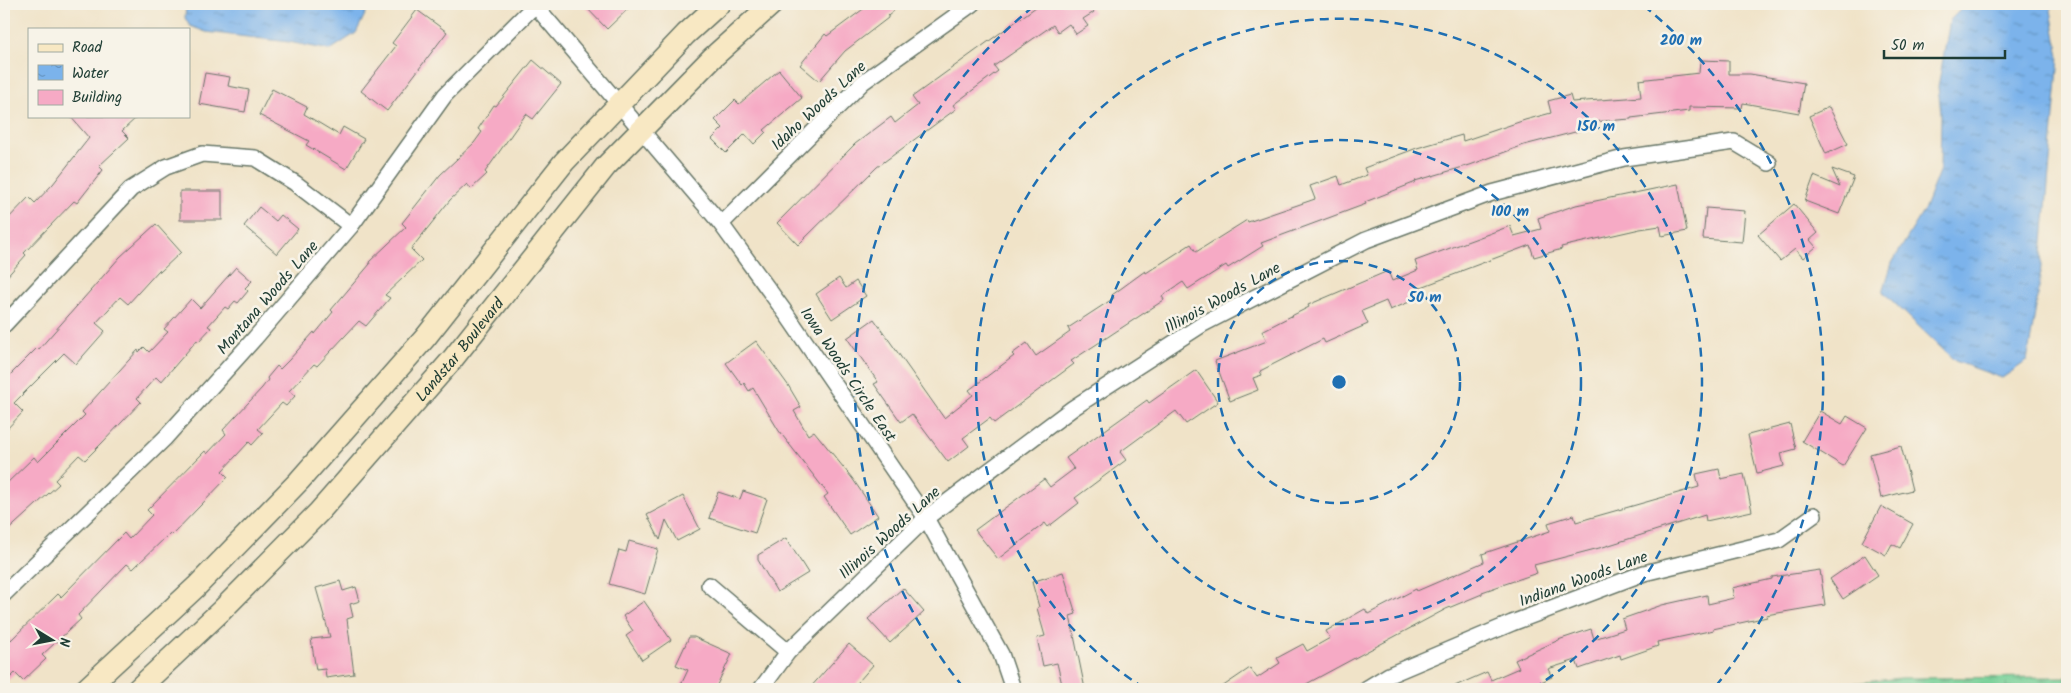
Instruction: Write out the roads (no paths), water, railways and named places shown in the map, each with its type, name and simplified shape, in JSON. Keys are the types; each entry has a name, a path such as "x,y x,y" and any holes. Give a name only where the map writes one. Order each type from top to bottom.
{"street":[{"name":"Iowa Woods Circle East","path":"535,4 721,224 787,315 926,518 1001,654 1013,689"},
{"name":"Montana Woods Lane","path":"4,594 165,438 255,338 350,226 446,95 535,4"},
{"name":"Landstar Boulevard","path":"86,689 196,587 299,481 425,338 564,162 618,103 686,34 719,4"},
{"name":"Landstar Boulevard","path":"138,689 222,611 319,512 451,362 606,166 712,58 772,4"},
{"name":"Idaho Woods Lane","path":"721,224 863,82 972,4"},
{"name":"Illinois Woods Lane","path":"761,689 788,652 926,518 1073,408 1203,324 1366,240 1492,193 1624,158 1734,142 1769,163"},
{"path":"4,325 131,189 166,167 202,154 255,158 295,183 350,226"},
{"name":"Indiana Woods Lane","path":"1366,689 1389,675 1512,623 1644,573 1779,540 1814,515"},
{"path":"709,585 788,652"}],"water":[{"path":"186,4 370,4 356,33 330,50 289,42 206,32 190,26 185,18"},
{"path":"1966,4 2050,4 2059,57 2039,289 2027,361 2002,378 1955,361 1883,292 1892,263 1924,210 1940,169 1941,113 1938,87 1950,20"}]}
